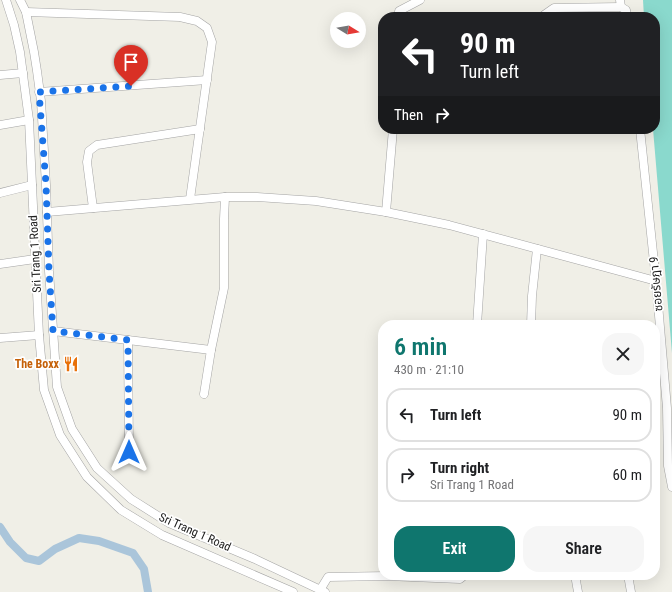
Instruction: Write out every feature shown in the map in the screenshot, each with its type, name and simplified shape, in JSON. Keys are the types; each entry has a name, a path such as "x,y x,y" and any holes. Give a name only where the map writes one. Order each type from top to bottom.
{"street":[{"name":"Sri Trang 1 Road","path":"20,0 26,12 35,58 39,92 46,184 49,271 57,387 72,428 98,468 131,499 169,523 255,559 322,591"},
{"path":"400,12 420,0"},
{"name":"Sri Trang 1 Road","path":"4,3 15,32 20,52 29,120 39,335 44,390 60,435 87,476 121,510 162,535 293,592"},
{"path":"548,12 554,8 621,3 626,12"},
{"path":"26,12 180,17 197,21 207,28 212,42 190,199"},
{"path":"0,75 23,73"},
{"path":"39,92 207,80"},
{"path":"0,125 29,120"},
{"path":"93,208 87,162 89,151 97,145 200,130"},
{"path":"386,212 393,134"},
{"name":"ซอยรัษฎา 9","path":"641,134 660,320"},
{"path":"0,193 32,185"},
{"path":"47,212 225,197 257,196 316,201 386,212 449,225 656,281"},
{"path":"204,394 211,350 224,288 225,197"},
{"path":"477,320 483,234"},
{"path":"531,320 537,249"},
{"path":"0,264 36,259"},
{"name":"ซอยรัษฎา 9","path":"660,320 669,408 670,442 668,466 672,487"},
{"path":"53,331 211,350"},
{"path":"0,338 39,335"},
{"path":"128,340 129,452"},
{"path":"322,591 328,577 378,576"},
{"path":"576,580 578,592"},
{"path":"629,580 631,592"}],"shaded area":[{"path":"643,0 672,0 672,353 653,134 660,134 660,12 644,12"}],"waterway":[{"path":"0,527 10,542 26,558 39,561 55,549 79,538 99,541 133,553 144,569 148,592"}],"place":[{"name":"The Boxx","path":"71,364"}],"route":[{"path":"129,452 128,340 53,331 46,184 41,101 39,92 131,86"}]}
